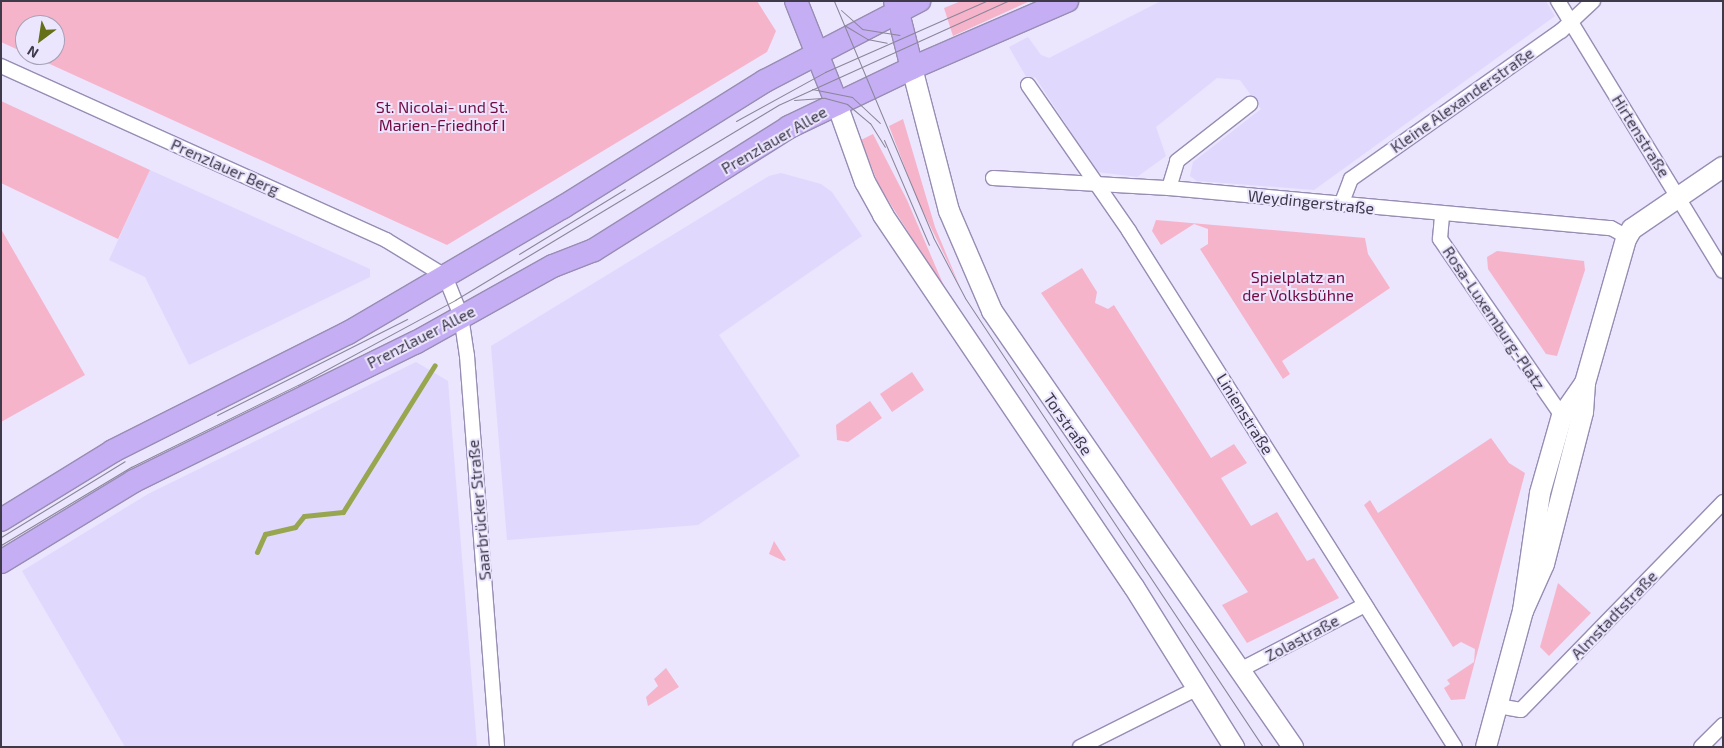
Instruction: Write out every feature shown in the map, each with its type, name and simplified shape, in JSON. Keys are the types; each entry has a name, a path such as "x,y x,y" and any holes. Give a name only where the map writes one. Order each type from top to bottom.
{"main road":[{"path":"796,1 817,51 865,182 883,215 1134,587 1234,747"},
{"path":"1,520 113,451 348,333 817,51 896,6 919,1"},
{"name":"Prenzlauer Allee","path":"1,562 134,481 461,316 553,266 594,250 790,127 912,68 1068,1"},
{"path":"896,6 912,68"},
{"name":"Torstraße","path":"912,68 948,211 984,297 1238,671 1293,747"},
{"path":"1523,611 1544,564 1583,412 1585,383 1627,237 1678,197 1723,166"},
{"path":"1486,747 1523,611 1540,493 1562,416 1585,383"}],"street":[{"name":"Hirtenstraße","path":"1558,1 1723,271"},
{"name":"Kleine Alexanderstraße","path":"1341,205 1351,179 1570,22 1593,1"},
{"name":"Prenzlauer Berg","path":"1,66 386,240 445,276"},
{"name":"Linienstraße","path":"1028,85 1080,166 1097,184 1455,747"},
{"path":"1169,188 1177,161 1250,104"},
{"name":"Weydingerstraße","path":"993,178 1169,188 1442,216 1611,228 1627,237"},
{"name":"Rosa-Luxemburg-Platz","path":"1442,216 1440,239 1562,416"},
{"name":"Saarbrücker Straße","path":"445,276 461,316 497,747"},
{"name":"Almstadtstraße","path":"1498,706 1521,710 1723,502"},
{"name":"Zolastraße","path":"1238,671 1365,604"},
{"path":"1080,747 1196,688"},
{"path":"1701,747 1723,726"}],"shaded area":[{"path":"1161,1 1546,1 1555,16 1314,190 1197,181 1190,176 1193,162 1261,109 1240,80 1217,78 1156,127 1166,156 1137,177 1097,172 1035,77 1028,80 1009,47 1028,37 1041,55 1049,58"},
{"path":"150,170 370,269 370,277 189,365 145,277 109,260"},
{"path":"781,173 821,184 832,192 862,236 719,335 800,456 698,525 507,540 491,346 769,176"},
{"path":"416,362 448,381 477,747 125,747 22,571 148,494"}],"green space":[{"name":"St. Nicolai- und St. Marien-Friedhof I","path":"1,1 757,1 776,31 767,52 447,245 52,65 65,65 65,15 15,15 15,48 1,42"},
{"path":"961,1 1030,1 953,36 944,8"},
{"path":"1,101 150,170 118,239 1,183"},
{"path":"903,119 935,227 960,287 917,199 889,126"},
{"path":"873,134 907,200 947,293 879,186 861,140"},
{"name":"Spielplatz an der Volksbühne","path":"1156,220 1365,238 1368,254 1390,288 1282,361 1290,374 1283,379 1200,249 1208,244 1208,229 1194,224 1161,245 1152,231"},
{"path":"1,229 85,375 1,422"},
{"path":"1497,251 1584,261 1585,270 1557,356 1546,354 1488,269 1487,257"},
{"path":"1082,268 1097,292 1095,303 1108,309 1114,305 1211,458 1234,444 1247,463 1221,478 1251,526 1277,512 1307,561 1314,558 1339,598 1247,643 1222,605 1248,592 1041,293"},
{"path":"912,372 924,390 892,412 880,394"},
{"path":"870,401 882,418 848,442 837,440 836,425"},
{"path":"1491,438 1509,463 1525,473 1465,699 1451,700 1444,688 1450,684 1447,680 1474,662 1475,649 1461,642 1453,647 1364,505 1370,500 1378,513"},
{"path":"774,541 786,560 784,561 769,554"},
{"path":"1558,583 1591,613 1549,656 1540,647"},
{"path":"666,668 679,687 648,706 646,697 658,686 654,679"}],"waterway":[{"path":"257,552 265,534 295,527 304,516 343,512 435,365"}],"tram line":[{"path":"834,1 933,237 965,298 1263,747"},
{"path":"736,121 825,72 986,1"},
{"path":"1,545 131,467 298,385 455,300 778,105 1007,1"},
{"path":"841,10 862,29 900,35"},
{"path":"844,25 867,39 887,43"},
{"path":"812,89 852,97 880,123"},
{"path":"794,100 825,98 847,104 870,123 885,147"},
{"path":"884,140 929,245"},
{"path":"519,254 625,189"},
{"path":"217,415 407,319"},
{"path":"1,537 125,461"}]}
